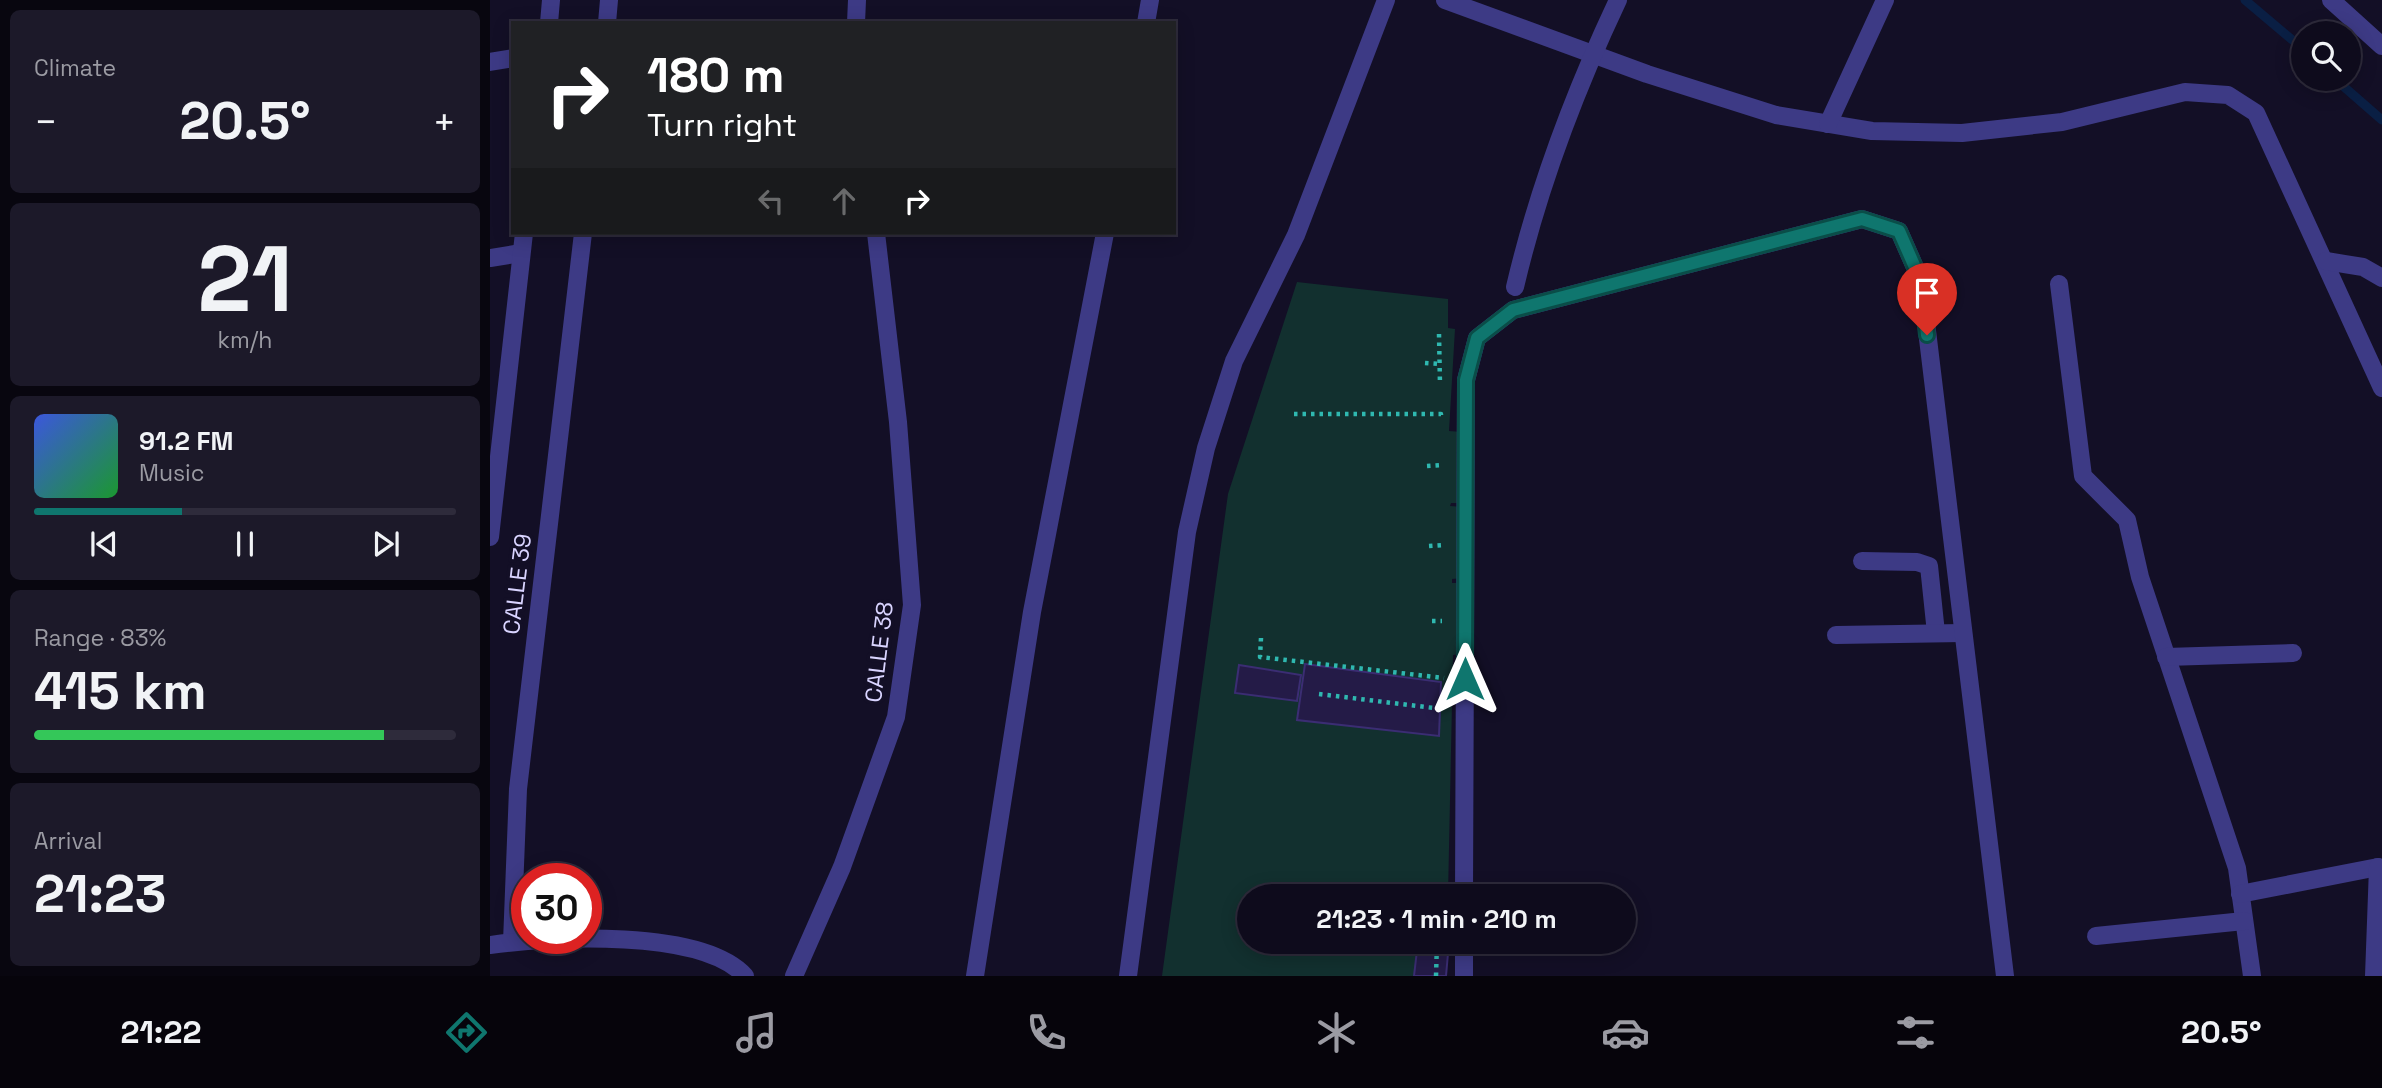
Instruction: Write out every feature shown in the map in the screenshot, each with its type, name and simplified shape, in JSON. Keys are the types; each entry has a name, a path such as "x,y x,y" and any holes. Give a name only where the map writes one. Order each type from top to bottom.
{"street":[{"path":"549,21 551,0"},
{"path":"607,21 609,0"},
{"path":"856,21 857,0"},
{"path":"1146,21 1150,0"},
{"path":"1128,976 1187,532 1206,448 1234,361 1296,235 1385,0"},
{"path":"1445,0 1776,116 1872,131 1962,133 2062,122 2185,92 2228,95 2256,113 2382,388"},
{"path":"1515,287 1528,233 1593,54 1618,0"},
{"path":"1828,124 1885,0"},
{"path":"2331,0 2351,7 2382,46"},
{"path":"490,62 511,58"},
{"path":"1464,884 1466,380 1477,338 1513,310 1862,219 1899,231 1921,281 2005,976"},
{"path":"490,537 494,465 524,235"},
{"name":"CALLE 39","path":"515,863 518,789 583,235"},
{"name":"CALLE 38","path":"794,976 842,867 896,717 912,605 898,422 876,235"},
{"path":"975,976 1032,612 1105,235"},
{"path":"490,258 521,253"},
{"path":"2326,261 2362,267 2382,278"},
{"path":"2059,284 2083,476 2127,520 2140,577 2237,869 2252,976"},
{"path":"1862,561 1917,562 1929,566 1936,633"},
{"path":"1836,635 1964,633"},
{"path":"2166,657 2293,653"},
{"path":"2240,894 2380,871 2376,976"},
{"path":"2096,936 2244,921"},
{"path":"602,941 636,940 707,951 732,962 745,976"},
{"path":"490,945 511,942"},
{"path":"1464,954 1464,976"}],"path":[{"path":"1439,334 1440,389"},
{"path":"1425,363 1439,364"},
{"path":"1440,402 1441,427"},
{"path":"1294,414 1441,414"},
{"path":"1442,453 1443,479"},
{"path":"1427,466 1442,466"},
{"path":"1444,532 1445,558"},
{"path":"1429,546 1444,545"},
{"path":"1446,620 1447,632"},
{"path":"1261,638 1260,657 1448,678"},
{"path":"1448,667 1448,689"},
{"path":"1319,694 1449,710"},
{"path":"1436,976 1437,954"}],"green space":[{"path":"1297,282 1448,299 1448,328 1455,329 1449,431 1462,432 1461,503 1451,503 1450,506 1464,507 1463,578 1452,579 1452,583 1462,583 1461,654 1453,655 1448,884 1237,884 1237,954 1447,954 1446,976 1162,976 1228,494"}],"building":[{"path":"1305,664 1441,682 1439,736 1297,720"},
{"path":"1239,665 1301,675 1297,701 1235,693"},
{"path":"1417,954 1448,954 1446,976 1414,976"}],"waterway":[{"path":"2245,0 2291,39"},
{"path":"2349,91 2382,120"}],"route":[{"path":"1465,679 1466,380 1477,338 1513,310 1862,219 1899,231 1921,281 1927,335"}]}
